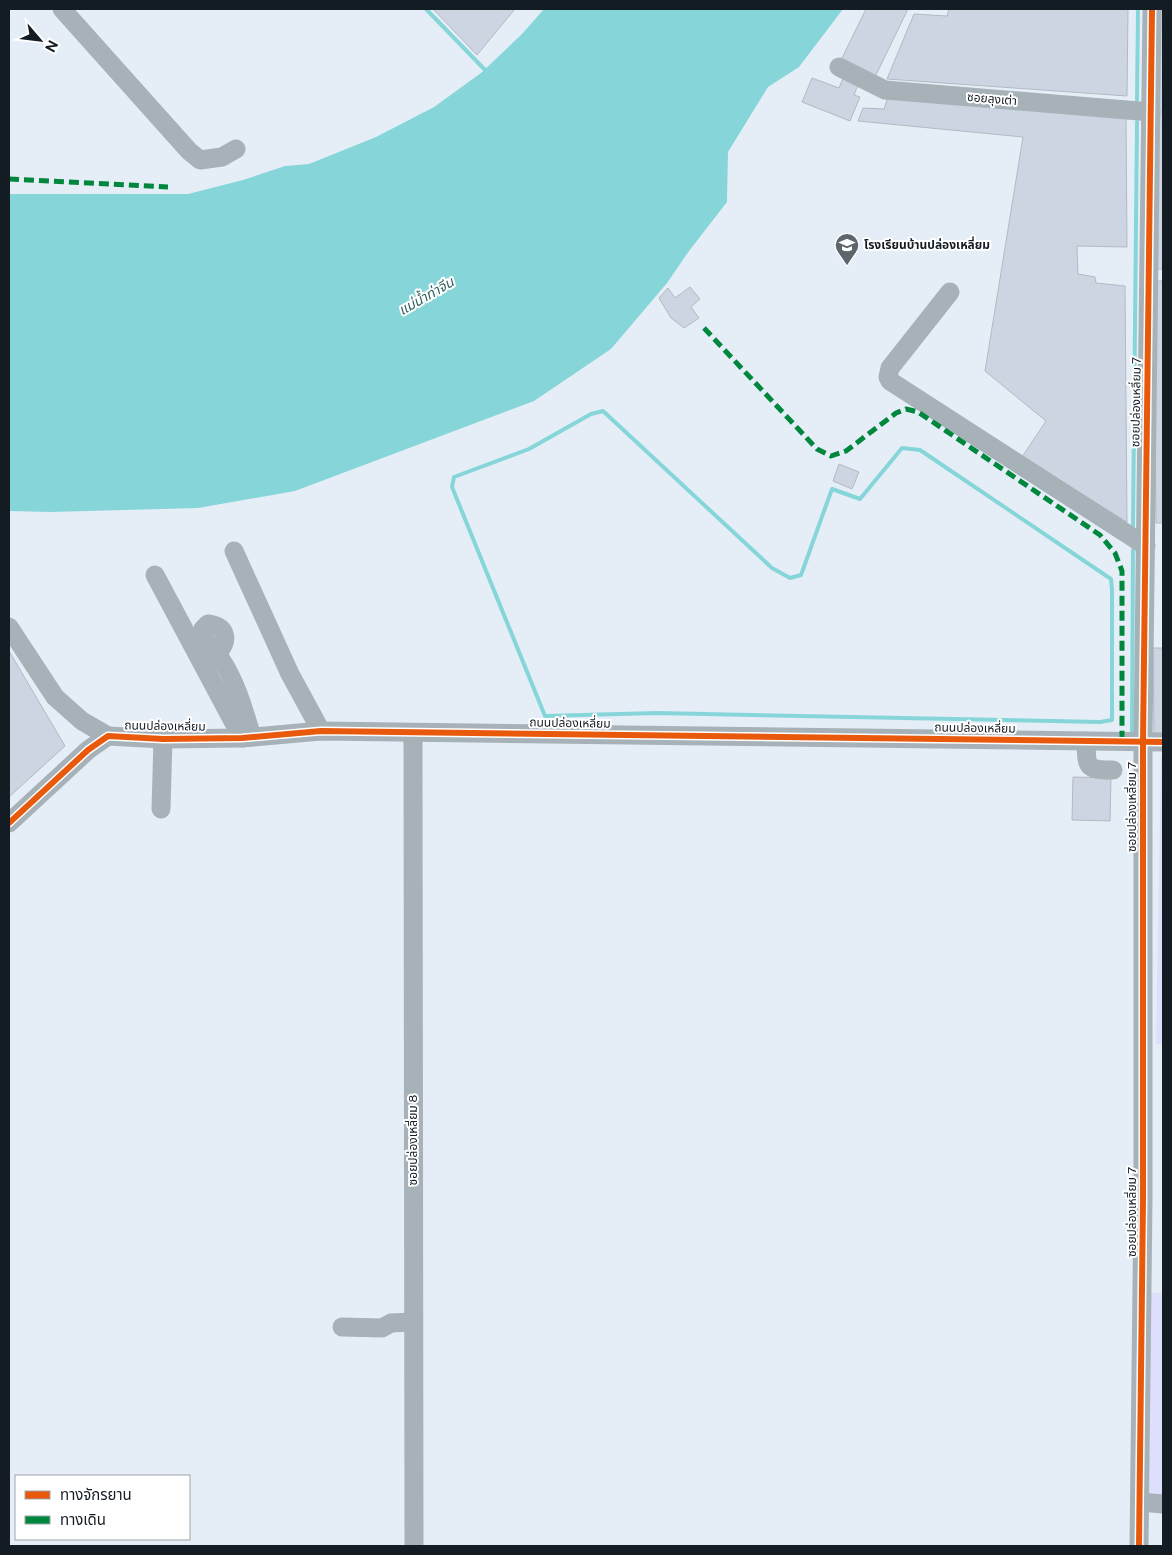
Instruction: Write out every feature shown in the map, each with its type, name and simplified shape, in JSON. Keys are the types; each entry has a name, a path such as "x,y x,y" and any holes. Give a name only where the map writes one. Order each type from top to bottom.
{"street":[{"path":"62,9 189,151 200,160 222,157 236,149"},
{"name":"ซอยปล่องเหลี่ยม 7","path":"1139,1546 1143,1200 1143,741 1146,546 1156,274 1151,112 1152,9"},
{"name":"ซอยลุงเต่า","path":"839,66 885,90 1151,112"},
{"path":"950,292 890,368 888,377 890,381 1146,546"},
{"path":"234,551 290,674 321,731"},
{"path":"155,575 247,738"},
{"path":"9,627 55,697 82,721 108,736"},
{"path":"217,654 243,704 247,738"},
{"name":"ถนนปล่องเหลี่ยม","path":"9,823 88,750 108,736 163,739 247,738 321,731 413,734 1163,742"},
{"name":"ซอยปล่องเหลี่ยม 8","path":"413,734 414,1546"},
{"path":"161,809 163,739"},
{"path":"1086,741 1089,766 1095,770 1112,770"},
{"path":"342,1327 382,1328 391,1323 414,1322"},
{"path":"1140,1502 1163,1504"}],"shaded area":[{"path":"1161,755 1163,755 1163,1044 1156,1044"},
{"path":"1151,1293 1163,1293 1163,1496 1149,1494"}],"water":[{"name":"แม่น้ำท่าจีน","path":"544,9 843,9 799,67 768,87 728,152 727,202 667,283 611,349 534,401 295,491 198,508 51,512 9,511 9,194 188,194 243,180 285,166 309,164 376,137 434,107 481,73 522,34"}],"building":[{"path":"433,9 515,9 477,55"},
{"path":"866,9 908,9 875,77 841,60"},
{"path":"949,9 1128,9 1127,96 887,79 914,14 947,16"},
{"path":"1160,9 1163,9 1163,269 1157,269"},
{"path":"844,76 859,82 854,95 860,97 850,121 802,102 812,78 839,88"},
{"path":"888,97 1126,117 1127,247 1077,246 1078,274 1095,277 1096,283 1125,286 1127,522 1022,457 1046,421 985,371 1023,137 858,121 863,108 884,109"},
{"path":"1154,281 1163,281 1163,523 1156,523"},
{"path":"690,287 700,299 691,307 699,318 684,328 671,318 659,298 668,288 675,298"},
{"path":"839,464 859,472 852,489 833,481"},
{"path":"1153,648 1163,648 1163,736 1154,736"},
{"path":"9,651 65,746 9,797"},
{"path":"1073,777 1111,778 1110,821 1072,820"}],"waterway":[{"path":"426,9 487,72"},
{"path":"1137,100 1138,9"},
{"path":"1133,526 1137,122"},
{"path":"603,411 772,568 790,578 801,575 832,489 860,499 902,448 920,450 1111,579 1112,720 1100,722 657,713 545,716 452,487 454,477 529,449 591,414 603,411"},
{"path":"1132,731 1133,550"}],"marked path":[{"path":"9,179 168,187"},
{"path":"704,328 817,449 831,456 846,451 896,413 906,409 918,412 1100,535 1115,553 1122,571 1122,741"}],"cycle path":[{"path":"1139,1546 1143,1200 1143,741 1152,9"},
{"path":"9,823 88,750 108,736 163,739 242,738 321,731 1163,742"}],"place":[{"name":"โรงเรียนบ้านปล่องเหลี่ยม","path":"847,266"}]}
